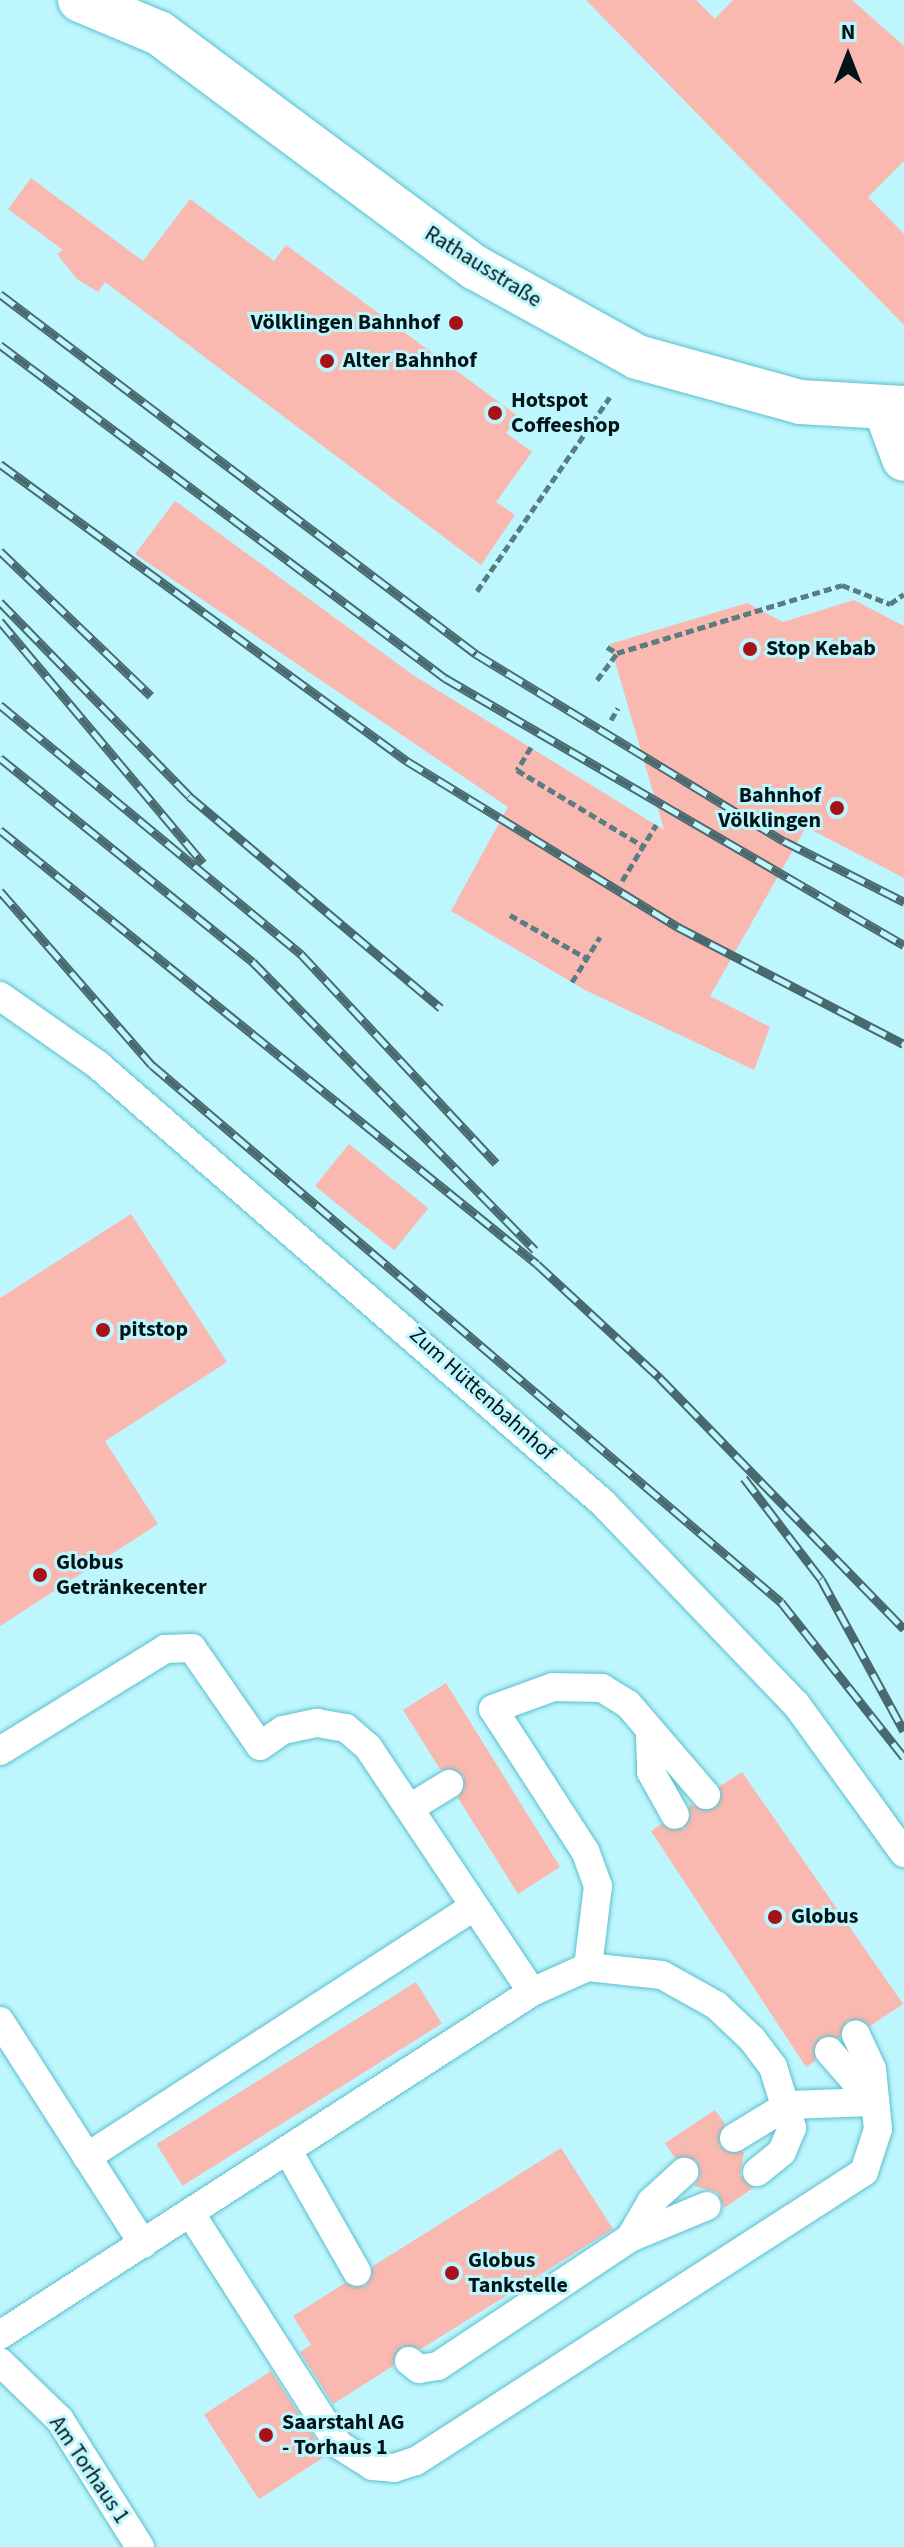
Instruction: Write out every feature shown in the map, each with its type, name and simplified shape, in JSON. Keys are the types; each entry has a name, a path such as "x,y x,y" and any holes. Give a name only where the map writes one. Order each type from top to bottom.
{"main road":[{"name":"Rathausstraße","path":"80,0 159,33 476,268 637,357 800,402 895,409 904,459"}],"lane":[{"name":"Zum Hüttenbahnhof","path":"0,996 98,1065 602,1502 796,1704 904,1853"},
{"path":"0,1751 179,1646 202,1656 260,1746 306,1724 346,1728 410,1808 532,1992"},
{"path":"588,1967 598,1886 585,1851 504,1750 493,1709 553,1687 584,1685 628,1704 650,1736 706,1795"},
{"path":"650,1736 651,1772 675,1815"},
{"path":"410,1808 449,1784"},
{"path":"87,2157 474,1907"},
{"path":"0,2335 532,1992 588,1967 662,1975 716,2005 766,2056 788,2105 790,2141 757,2172"},
{"path":"0,2021 143,2244"},
{"path":"191,2214 339,2445 372,2466 394,2468 416,2461 864,2172 879,2142 872,2069 856,2035"},
{"path":"829,2051 873,2102"},
{"path":"734,2138 788,2105 873,2102"},
{"path":"288,2151 357,2272"},
{"path":"630,2238 651,2202 684,2172"},
{"path":"409,2361 419,2369 438,2366 630,2238 707,2206"},
{"name":"Am Torhaus 1","path":"0,2362 60,2420 140,2547"}],"path":[{"path":"477,591 586,431"},
{"path":"597,680 617,653 842,585 890,604 904,594"},
{"path":"607,647 617,653"},
{"path":"611,720 618,708"},
{"path":"531,747 517,770 643,846"},
{"path":"622,881 656,825"},
{"path":"510,915 588,959"},
{"path":"572,982 600,937"}],"building":[{"path":"586,0 696,0 715,19 733,0 852,0 904,46 904,161 868,197 904,234 904,325"},
{"name":"Alter Bahnhof","path":"31,178 143,261 190,199 274,261 286,245 519,417 506,433 532,452 496,502 515,515 481,565 105,282 98,292 77,279 57,254 63,250 8,209"},
{"path":"175,501 413,675 664,830 610,644 747,603 783,622 854,600 904,626 904,878 806,827 710,996 770,1027 754,1070 585,990 451,911 508,807 135,554"},
{"path":"349,1144 428,1208 394,1250 315,1186"},
{"name":"pitstop","path":"131,1214 227,1362 105,1441 158,1524 0,1626 0,1298"},
{"path":"446,1683 560,1867 518,1894 458,1798 464,1776 440,1769 403,1710"},
{"name":"Globus","path":"742,1772 903,2004 870,2026 848,2020 840,2038 819,2038 815,2061 806,2067 651,1831 661,1824 684,1829 689,1805 716,1808 720,1786"},
{"path":"416,1982 442,2024 182,2186 156,2144"},
{"path":"715,2110 725,2124 719,2146 744,2152 740,2175 753,2188 724,2208 717,2192 694,2186 700,2176 696,2160 675,2158 665,2143"},
{"name":"Globus Tankstelle","path":"561,2148 613,2229 421,2349 402,2346 393,2366 333,2404 300,2352 311,2345 293,2316 345,2283 366,2286 373,2266"},
{"name":"Saarstahl AG - Torhaus 1","path":"271,2371 326,2456 259,2499 204,2415"}],"railway":[{"path":"0,294 476,654 784,841 904,902"},
{"path":"0,345 445,678 904,945"},
{"path":"0,464 407,761 678,927 904,1044"},
{"path":"0,551 151,696"},
{"path":"0,602 189,796 441,1008"},
{"path":"0,621 203,863"},
{"path":"0,705 301,954 496,1163"},
{"path":"0,758 253,962 535,1250"},
{"path":"0,830 537,1264 660,1378 904,1629"},
{"path":"0,891 152,1065 781,1602 904,1757"},
{"path":"744,1478 821,1579 904,1731"}],"place":[{"name":"Völklingen Bahnhof","path":"456,323"},
{"name":"Alter Bahnhof","path":"327,361"},
{"name":"Hotspot Coffeeshop","path":"495,413"},
{"name":"Stop Kebab","path":"750,649"},
{"name":"Bahnhof Völklingen","path":"837,808"},
{"name":"pitstop","path":"103,1330"},
{"name":"Globus Getränkecenter","path":"40,1575"},
{"name":"Globus","path":"775,1917"},
{"name":"Globus Tankstelle","path":"452,2273"},
{"name":"Saarstahl AG - Torhaus 1","path":"266,2435"}]}
